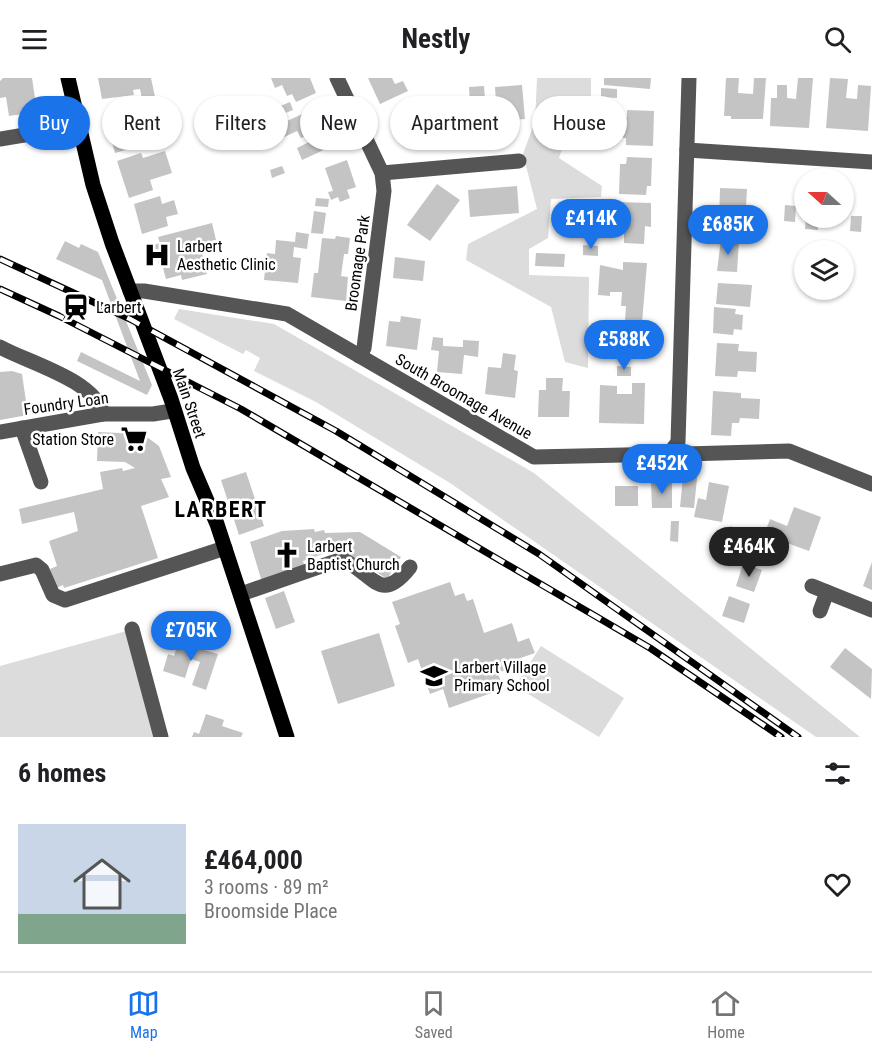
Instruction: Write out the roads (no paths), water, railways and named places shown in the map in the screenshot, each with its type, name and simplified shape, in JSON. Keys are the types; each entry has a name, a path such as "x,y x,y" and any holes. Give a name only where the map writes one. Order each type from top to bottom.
{"main road":[{"name":"Main Street","path":"68,78 72,96"},
{"name":"Main Street","path":"84,150 93,185 131,296 225,548 287,737"}],"street":[{"name":"Broomage Park","path":"337,78 382,173 384,191 363,348 359,356"},
{"path":"675,450 678,442 689,78"},
{"path":"0,139 18,136"},
{"path":"687,150 872,162"},
{"path":"382,173 519,161"},
{"name":"South Broomage Avenue","path":"131,296 144,291 286,314 534,457 669,454 675,450 685,454 789,451 872,484"},
{"path":"0,347 86,388 100,402 103,414"},
{"name":"Foundry Loan","path":"0,432 103,414 153,414 172,405"},
{"path":"22,428 41,482"},
{"path":"0,574 36,565 42,570 53,595 64,600 225,548"},
{"path":"241,594 342,559 376,582 389,586 397,583 410,567"},
{"path":"812,586 872,610"},
{"path":"820,611 827,592"},
{"path":"132,629 161,737"}],"railway":[{"path":"0,259 130,319 336,431 539,554 798,737"},
{"path":"0,289 59,316 241,409 650,648 781,737"}],"place":[{"name":"Larbert Aesthetic Clinic","path":"157,255"},
{"name":"Larbert","path":"76,307"},
{"name":"Station Store","path":"134,439"},
{"name":"Larbert Baptist Church","path":"287,555"},
{"name":"Larbert Village Primary School","path":"434,676"}],"district":[{"name":"LARBERT","path":"221,509"}]}
